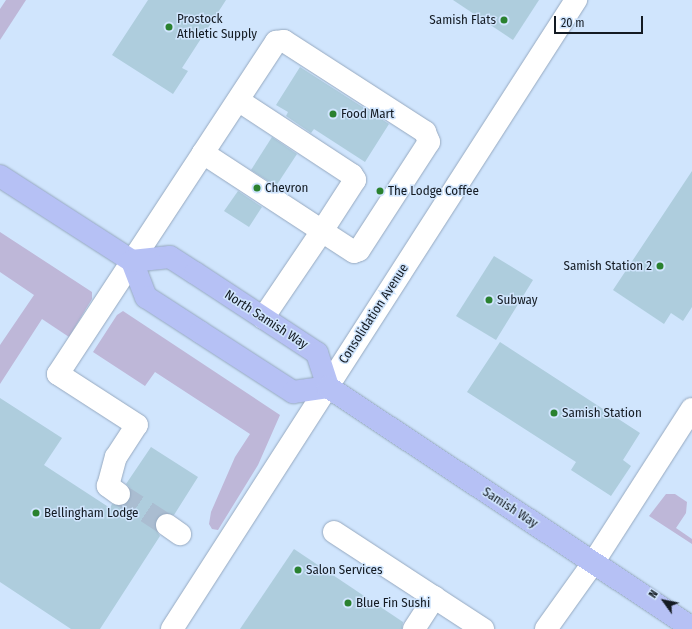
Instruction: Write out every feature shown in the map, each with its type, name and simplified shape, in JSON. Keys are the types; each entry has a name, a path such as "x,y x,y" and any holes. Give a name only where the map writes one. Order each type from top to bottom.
{"main road":[{"path":"0,176 132,261 146,297 293,392 328,387"},
{"name":"North Samish Way","path":"132,261 170,257 317,353 328,387"},
{"name":"Samish Way","path":"328,387 692,628"}],"street":[{"name":"Consolidation Avenue","path":"172,629 576,0"},
{"path":"119,494 108,486 116,457 137,425 58,374 132,261 203,153 238,100 276,42 284,41 425,132 429,142 359,250 354,252 203,153"},
{"path":"238,100 352,175 355,180 263,318"},
{"path":"546,629 593,563 692,409"},
{"path":"334,532 483,629"},
{"path":"414,629 435,597"}],"shaded area":[{"path":"6,0 26,0 0,40 0,9"},
{"path":"0,232 92,292 92,299 69,337 42,319 0,384 0,345 34,295 0,272"},
{"path":"123,311 280,415 258,465 218,530 212,529 209,524 211,512 235,457 250,434 155,372 145,386 93,352 117,315"},
{"path":"666,494 675,494 687,502 686,513 676,528 692,539 692,544 649,516"}],"building":[{"name":"Prostock Athletic Supply","path":"148,0 226,0 182,68 188,71 173,94 112,55"},
{"name":"Samish Flats","path":"453,0 539,0 513,40"},
{"name":"Food Mart","path":"300,67 389,124 365,162 314,129 311,133 286,116 288,112 276,105"},
{"path":"272,137 297,154 276,186 251,170"},
{"name":"Samish Station 2","path":"692,171 692,307 683,321 671,313 664,324 613,290"},
{"path":"238,191 262,207 249,227 224,211"},
{"path":"494,256 533,280 496,340 456,316"},
{"name":"Samish Station","path":"500,342 640,433 623,460 631,466 611,496 571,470 576,462 467,392"},
{"name":"Bellingham Lodge","path":"0,398 62,438 44,465 110,508 112,504 124,506 129,501 131,489 126,484 151,447 198,477 174,515 162,514 157,518 156,530 160,536 100,629 71,629 0,582"},
{"path":"294,549 403,622 402,629 240,629"}],"tunnel":[{"path":"119,494 167,525"}],"place":[{"name":"Samish Flats","path":"504,20"},
{"name":"Prostock Athletic Supply","path":"169,27"},
{"name":"Food Mart","path":"333,114"},
{"name":"Chevron","path":"257,188"},
{"name":"The Lodge Coffee","path":"380,191"},
{"name":"Samish Station 2","path":"660,266"},
{"name":"Subway","path":"489,300"},
{"name":"Samish Station","path":"554,413"},
{"name":"Bellingham Lodge","path":"36,513"},
{"name":"Salon Services","path":"298,570"},
{"name":"Blue Fin Sushi","path":"348,603"}]}
